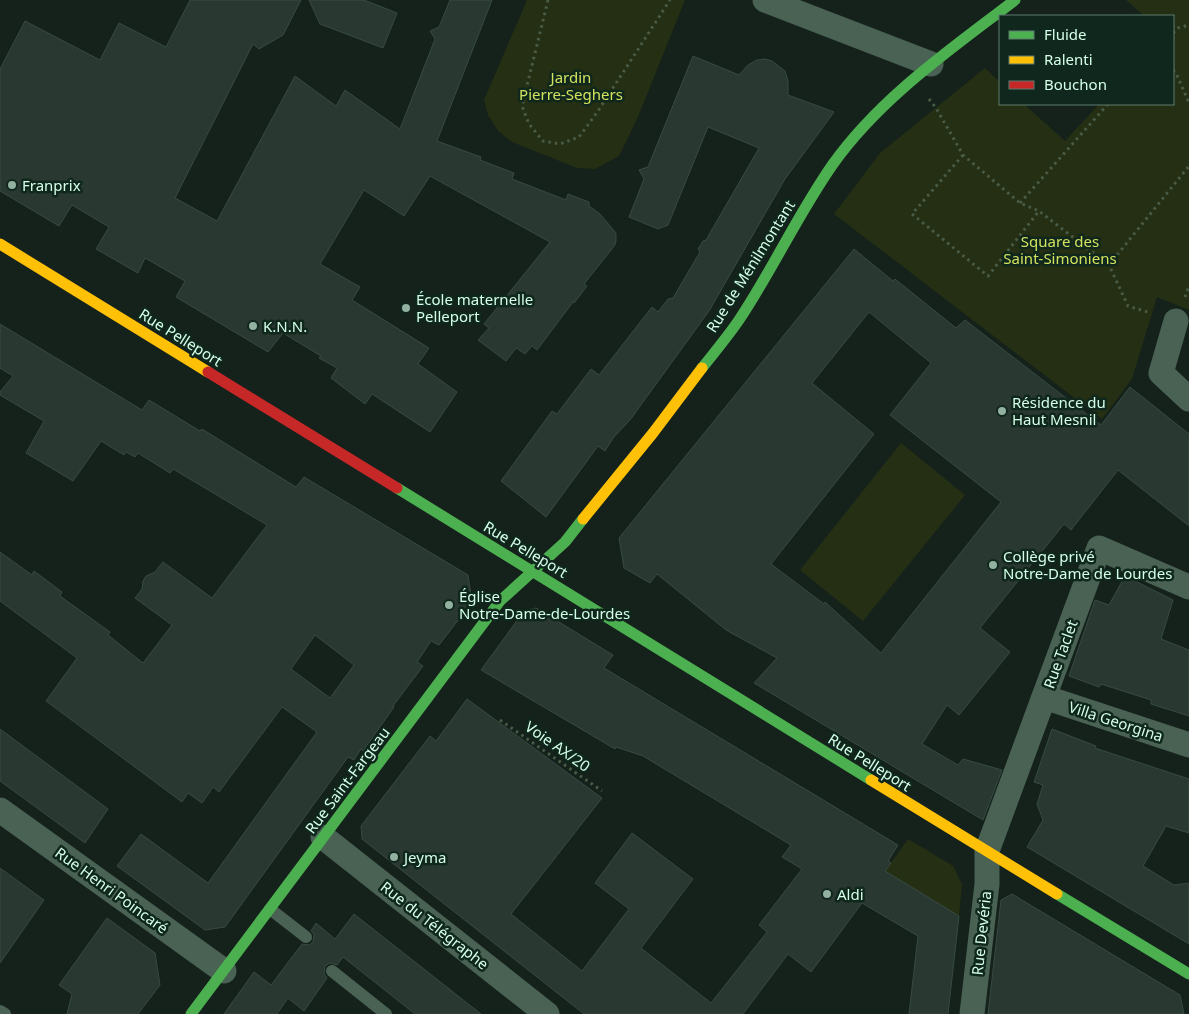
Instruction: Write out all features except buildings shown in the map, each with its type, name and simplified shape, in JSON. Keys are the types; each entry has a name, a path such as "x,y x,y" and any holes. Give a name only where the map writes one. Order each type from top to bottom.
{"street":[{"path":"765,0 931,64"},
{"name":"Rue de Ménilmontant","path":"534,572 566,542 739,320 810,199 834,163 871,119 910,81 1015,0"},
{"name":"Rue Pelleport","path":"0,244 987,852 1189,974"},
{"path":"1176,321 1161,373 1189,399"},
{"name":"Rue Taclet","path":"987,852 1099,548 1189,587"},
{"name":"Rue Saint-Fargeau","path":"191,1014 500,601 534,572"},
{"name":"Villa Georgina","path":"1044,697 1189,745"},
{"name":"Rue Henri Poincaré","path":"0,810 224,971"},
{"name":"Rue du Télégraphe","path":"323,837 547,1014"},
{"name":"Rue Devéria","path":"972,1014 987,884 987,852"}],"lane":[{"path":"270,910 306,937"},
{"path":"332,971 386,1014"},
{"path":"0,1011 4,1014"}],"path":[{"path":"548,0 522,106 529,124 543,141 560,144 579,137 670,0"},
{"path":"1174,32 1178,28 1189,25"},
{"path":"1174,71 1189,103"},
{"path":"928,97 963,156 1020,203 1039,211 1109,265 1128,306 1176,321"},
{"path":"1020,203 1107,105"},
{"path":"963,156 912,214 988,276 1039,211"},
{"path":"1109,265 1189,166"},
{"name":"Voie AX/20","path":"500,720 602,792"}],"green space":[{"name":"Jardin Pierre-Seghers","path":"527,0 685,0 638,117 619,156 595,169 577,168 512,142 498,131 488,115 484,100"},
{"name":"Square des Saint-Simoniens","path":"1126,0 1189,0 1189,310 1157,297 1132,379 1102,419 834,214 880,153 985,68 999,81 999,105 1025,105 1065,141 1098,105 1174,105 1174,15 1143,15"},
{"path":"901,443 965,495 863,621 800,570"},
{"path":"908,839 953,866 962,884 959,916 885,871"}],"traffic: fast":[{"path":"702,368 739,320 820,183 852,140 873,117 918,76 1015,0"},
{"path":"397,488 871,780"},
{"path":"191,1014 500,601 565,542 583,519"},
{"path":"1057,894 1189,974"}],"traffic: slow":[{"path":"0,244 208,372"},
{"path":"583,519 653,433 702,368"},
{"path":"871,780 1057,894"}],"traffic: jam":[{"path":"208,372 397,488"}],"place":[{"name":"Franprix","path":"12,185"},
{"name":"École maternelle Pelleport","path":"406,308"},
{"name":"K.N.N.","path":"253,326"},
{"name":"Résidence du Haut Mesnil","path":"1002,411"},
{"name":"Collège privé Notre-Dame de Lourdes","path":"993,565"},
{"name":"Église Notre-Dame-de-Lourdes","path":"449,605"},
{"name":"Jeyma","path":"394,857"},
{"name":"Aldi","path":"827,894"}]}
